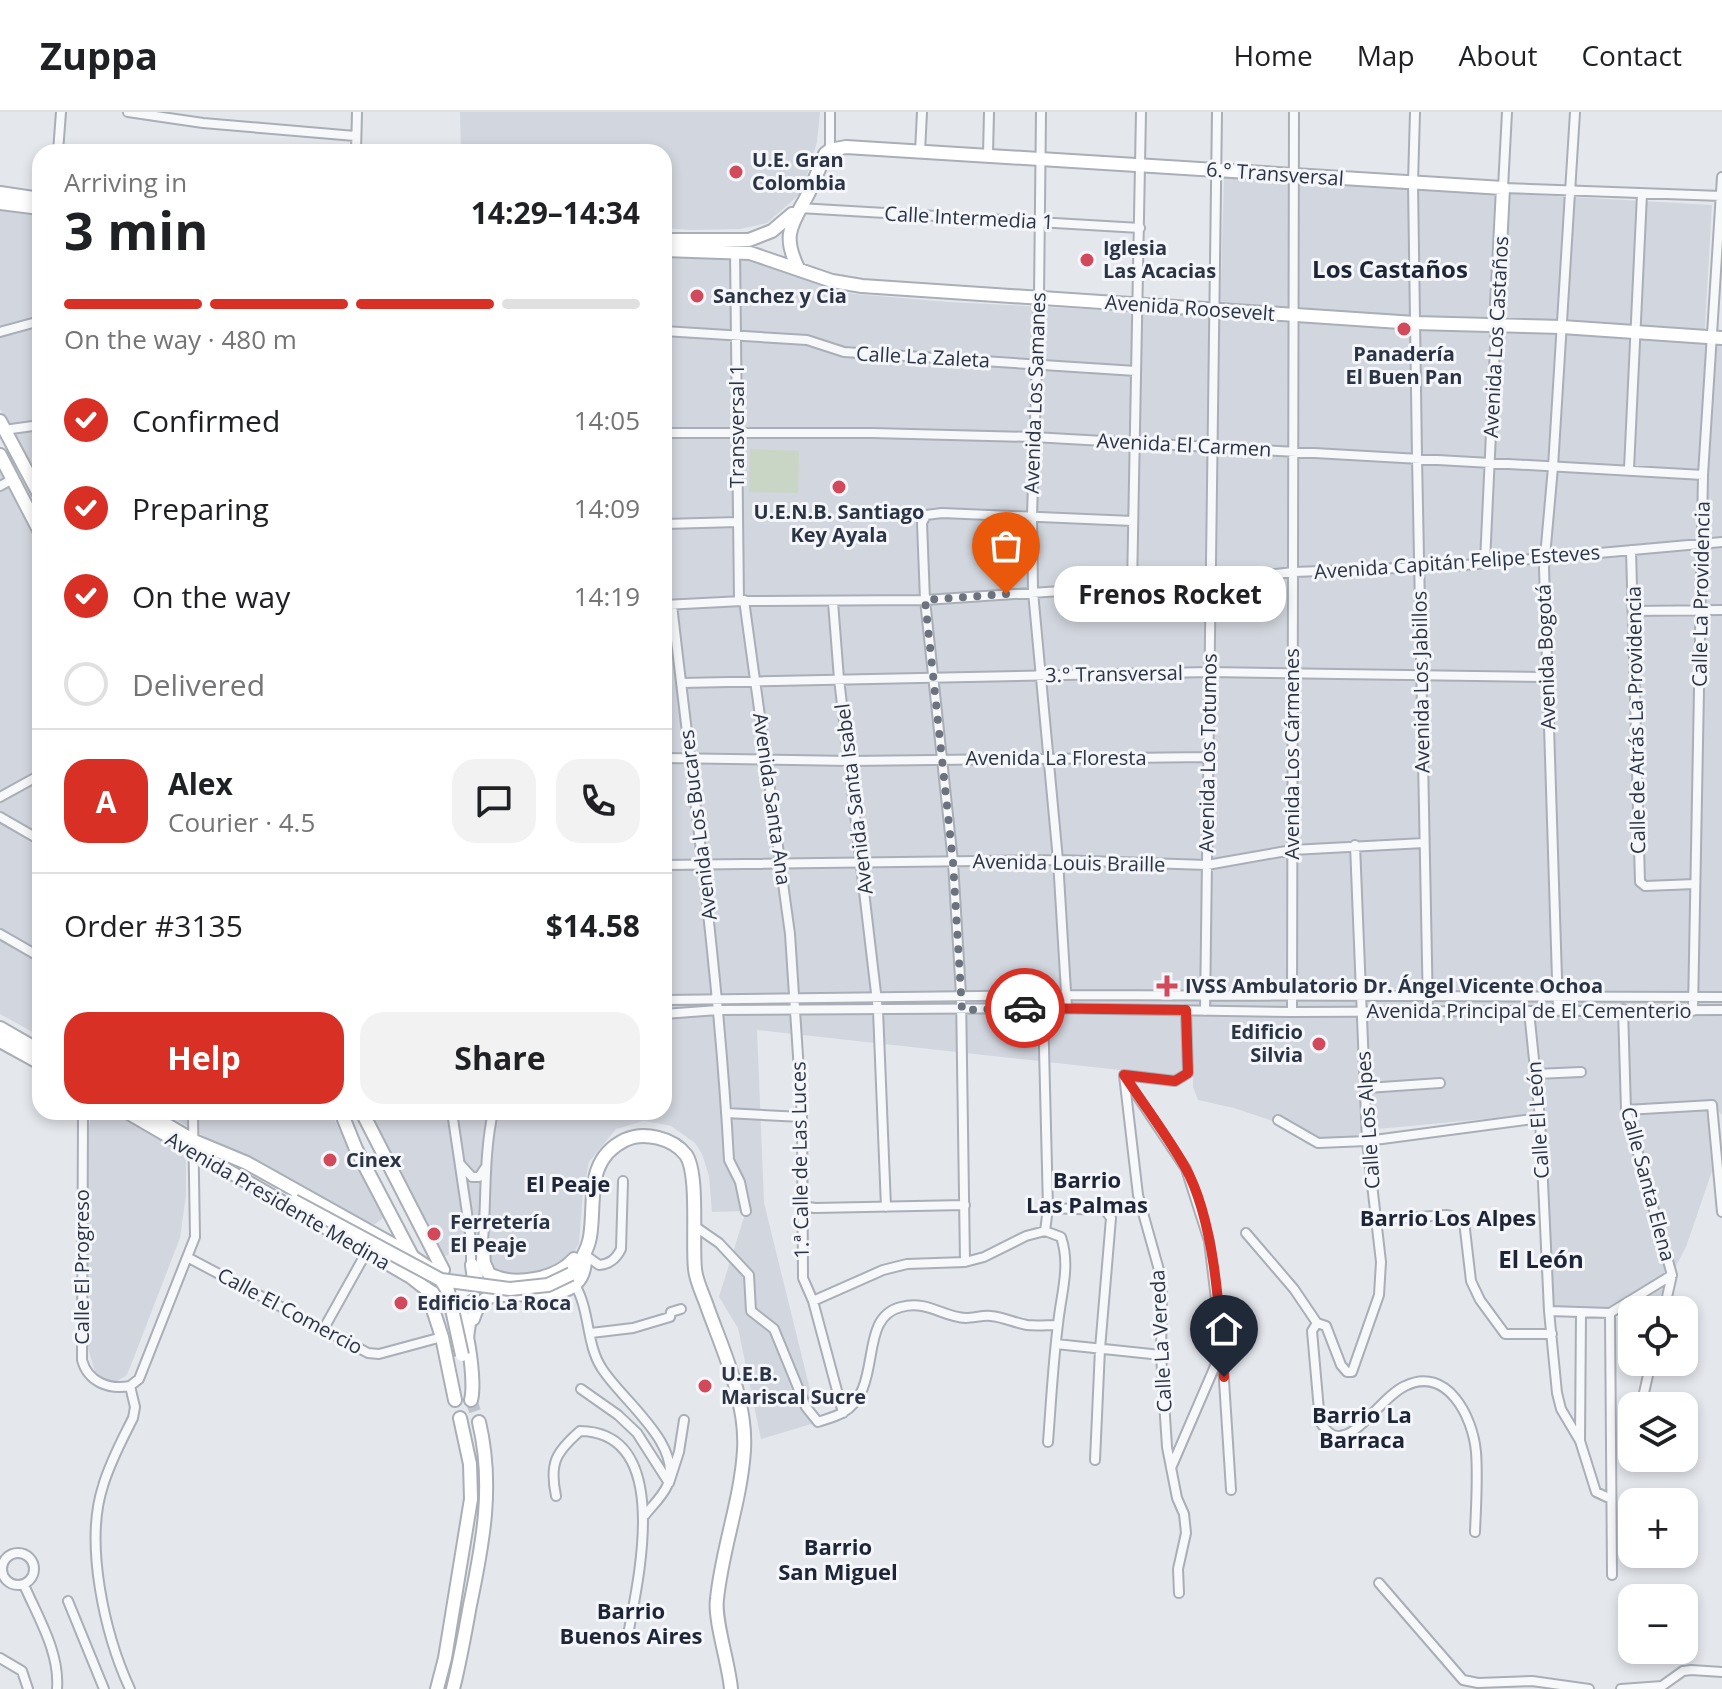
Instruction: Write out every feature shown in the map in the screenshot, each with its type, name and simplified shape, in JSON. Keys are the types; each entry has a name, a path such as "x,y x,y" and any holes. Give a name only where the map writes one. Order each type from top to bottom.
{"street":[{"path":"59,144 61,112"},
{"path":"128,112 203,123 355,136"},
{"path":"356,144 357,112"},
{"path":"798,268 788,242 793,217 814,182 825,154 830,150 830,112"},
{"path":"920,152 922,112"},
{"path":"988,155 989,112"},
{"name":"Avenida Los Samanes","path":"1041,112 1039,297 1033,437 1033,592 1058,860 1067,1008"},
{"path":"1132,587 1141,112"},
{"name":"Avenida Los Totumos","path":"1205,1011 1217,112"},
{"name":"Avenida Los Cármenes","path":"1292,1012 1294,112"},
{"name":"Avenida Los Jabillos","path":"1415,112 1415,323 1428,1011"},
{"name":"Avenida Los Castaños","path":"1485,562 1507,112"},
{"name":"Avenida Bogotá","path":"1558,1010 1545,557 1575,112"},
{"name":"6.° Transversal","path":"830,150 846,147 1570,192 1721,196"},
{"name":"Calle La Providencia","path":"1693,1011 1703,475 1717,337 1722,177"},
{"path":"1629,469 1642,194"},
{"path":"0,198 32,202"},
{"path":"0,198 32,202"},
{"path":"672,240 736,241 761,237 781,225 799,208"},
{"name":"Calle Intermedia 1","path":"799,208 1140,228"},
{"name":"Avenida Roosevelt","path":"672,250 735,251 763,257 842,284 1295,316 1717,337"},
{"name":"Transversal 1","path":"735,251 736,433 742,600"},
{"path":"0,332 32,323"},
{"name":"Calle La Zaleta","path":"672,331 807,340 844,352 1136,371"},
{"path":"32,425 2,426 32,481"},
{"name":"Avenida El Carmen","path":"672,433 1033,437 1703,475"},
{"path":"0,455 32,516"},
{"path":"0,486 13,479"},
{"path":"965,1262 962,1010 953,862 925,600 922,534 926,515 954,513 1133,521"},
{"path":"672,524 738,522"},
{"name":"Avenida Capitán Felipe Esteves","path":"672,605 742,600 925,600 1212,581 1294,572 1485,562 1722,542"},
{"name":"Calle de Atrás La Providencia","path":"1631,550 1640,882 1645,886 1695,884"},
{"name":"Avenida Santa Ana","path":"742,600 782,865 794,998"},
{"name":"Avenida Santa Isabel","path":"833,602 839,679 877,997 886,1207"},
{"path":"1633,611 1722,610"},
{"name":"Avenida Los Bucares","path":"672,629 705,864 729,1160 740,1182 746,1211"},
{"name":"3.° Transversal","path":"681,683 1209,672 1547,677"},
{"name":"Avenida La Floresta","path":"672,758 850,761 1208,757"},
{"path":"0,797 32,779"},
{"path":"0,817 32,835"},
{"name":"Avenida Louis Braille","path":"672,865 1058,860 1207,865 1292,850 1424,843"},
{"name":"Calle Los Alpes","path":"1317,1323 1326,1326 1341,1365 1347,1372 1352,1372 1379,1295 1381,1262 1367,1141 1355,845"},
{"path":"0,934 32,952"},
{"path":"672,1000 961,995 1722,997"},
{"name":"1.ª Calle de Las Luces","path":"794,998 802,1117 803,1278 813,1301 843,1413"},
{"path":"1043,1008 1048,1208 1045,1231"},
{"name":"Avenida Principal de El Cementerio","path":"672,1013 718,1010 1043,1008 1292,1012 1722,1010"},
{"name":"Calle Santa Elena","path":"1623,1009 1626,1110 1672,1275 1667,1296"},
{"path":"1124,1075 1175,1081 1188,1073 1186,1010"},
{"name":"Calle El León","path":"1529,1011 1540,1118 1549,1311 1557,1393 1561,1409 1580,1441 1596,1492 1611,1499"},
{"path":"0,1028 32,1046"},
{"path":"0,1041 32,1059"},
{"path":"1536,1074 1581,1072"},
{"path":"1124,1075 1186,1169 1199,1201 1209,1241 1222,1349 1231,1490"},
{"name":"Calle La Vereda","path":"1124,1075 1138,1195 1162,1291 1161,1355 1170,1469 1184,1514 1186,1533 1178,1569 1179,1593"},
{"path":"1367,1088 1440,1083"},
{"path":"1626,1110 1712,1105 1717,1124 1722,1212"},
{"path":"726,1113 802,1117"},
{"path":"1278,1120 1318,1143 1367,1141 1540,1118"},
{"name":"Calle El Progreso","path":"83,1120 82,1360 85,1370 93,1379 107,1387 130,1386"},
{"name":"Avenida Presidente Medina","path":"140,1120 195,1146 247,1163 359,1226 421,1275"},
{"name":"Avenida Presidente Medina","path":"157,1120 366,1253 411,1277 445,1278"},
{"path":"130,1689 116,1659 103,1604 97,1536 102,1487 133,1418 135,1407 130,1386 139,1379 195,1237 195,1120"},
{"path":"345,1120 421,1275 442,1337 455,1400"},
{"path":"366,1120 457,1297 471,1400"},
{"path":"453,1120 471,1240 474,1283 473,1319 466,1356"},
{"path":"492,1120 486,1165 483,1252 489,1274 516,1280 541,1278 557,1273 584,1254"},
{"path":"473,1319 483,1301 494,1296 542,1295 573,1280 591,1235 591,1202 597,1170 611,1149 635,1136 648,1135 679,1148 686,1156 694,1185 695,1272 734,1385 743,1430 744,1449 716,1603 731,1689"},
{"path":"195,1146 294,1201 445,1278 510,1289 573,1280"},
{"path":"459,1160 472,1177 479,1177 486,1165"},
{"path":"584,1254 599,1265 617,1257 621,1249 623,1181"},
{"path":"802,1206 965,1205"},
{"path":"359,1226 379,1225 387,1208"},
{"path":"1048,1208 1105,1210 1111,1218 1095,1460"},
{"path":"1375,1220 1447,1215 1464,1221 1471,1281 1480,1300 1505,1334 1552,1334"},
{"path":"693,1225 719,1243 749,1275 751,1311 774,1329 812,1417 818,1422 843,1413 858,1395 870,1370 877,1326 881,1318 896,1308 928,1306 966,1318 990,1316 1029,1325 1057,1325"},
{"path":"813,1301 883,1270 907,1264 965,1262 1045,1231 1061,1237 1066,1251 1066,1269 1057,1325 1048,1442"},
{"path":"1246,1233 1294,1289 1317,1323 1312,1331 1320,1422 1327,1432 1336,1437 1347,1435 1397,1390 1418,1381 1433,1381 1445,1386 1454,1396 1469,1426 1476,1453 1475,1532"},
{"path":"421,1275 444,1297 457,1297 474,1283 483,1252"},
{"path":"323,1330 366,1253"},
{"name":"Calle El Comercio","path":"187,1257 368,1353 379,1354 442,1337"},
{"path":"1549,1311 1610,1313 1672,1275"},
{"path":"445,1278 466,1356"},
{"path":"573,1280 583,1301 598,1364 659,1439 668,1463 669,1483"},
{"path":"591,1333 633,1328 670,1317 671,1312 681,1309"},
{"path":"1580,1441 1581,1312"},
{"path":"1610,1313 1612,1575"},
{"path":"1056,1344 1161,1355"},
{"path":"1170,1469 1222,1349"},
{"path":"447,1364 454,1354 466,1356"},
{"path":"581,1389 618,1415 637,1433 669,1483"},
{"path":"437,1689 445,1658 471,1499 470,1464 460,1418"},
{"path":"645,1515 669,1483 679,1452 684,1420"},
{"path":"453,1689 487,1509 486,1453 479,1422"},
{"path":"556,1496 552,1478 555,1459 566,1443 580,1431 594,1431 611,1439 632,1464 645,1515 642,1561 627,1640"},
{"path":"17,1553 27,1556 33,1570 30,1580 24,1585 11,1583 1,1572 6,1557 17,1553"},
{"path":"1379,1583 1463,1680 1478,1683 1532,1681 1589,1689"},
{"path":"24,1585 53,1652 57,1689"},
{"path":"68,1601 104,1689"},
{"path":"0,1658 22,1671 28,1689"},
{"path":"1621,1689 1662,1686 1683,1671 1722,1672"}],"shaded area":[{"name":"U.E. Gran Colombia","path":"460,112 820,112 817,142 802,192 767,223 740,229 672,229 672,144 461,144"},
{"path":"1224,177 1712,205 1704,343 1722,344 1722,1115 1715,1107 1707,1105 1712,1171 1686,1247 1660,1296 1618,1296 1618,1316 1546,1316 1540,1114 1366,1130 1366,1139 1308,1145 1276,1122 1198,1100 1193,1075 1174,1076 757,1030 764,1203 818,1422 761,1439 738,1328 719,1297 746,1211 712,1212 709,1176 702,1154 695,1143 671,1126 643,1121 616,1129 589,1162 579,1243 569,1263 548,1276 499,1276 491,1267 489,1236 439,1259 370,1120 672,1120 672,256 751,258 781,266 835,290 949,302 1220,316"},
{"path":"0,209 32,213 32,465 0,409"},
{"path":"0,470 32,532 32,1032 0,1014"},
{"path":"90,1120 124,1120 183,1153 186,1160 186,1195 180,1238 129,1370 126,1376 115,1382 107,1382 95,1372 88,1348"},
{"path":"177,1120 334,1120 383,1211 383,1218 375,1224 363,1222 230,1152"}],"green space":[{"path":"750,449 799,451 798,493 749,492"}],"tunnel":[{"path":"471,1400 479,1422"}],"way so far":[{"path":"1006,594 925,600 953,862 962,1010 1025,1008"}],"place":[{"name":"U.E. Gran Colombia","path":"736,172"},
{"name":"Iglesia Las Acacias","path":"1087,260"},
{"name":"Sanchez y Cia","path":"697,296"},
{"name":"Panadería El Buen Pan","path":"1404,329"},
{"name":"U.E.N.B. Santiago Key Ayala","path":"839,487"},
{"name":"Frenos Rocket","path":"1006,594"},
{"name":"IVSS Ambulatorio Dr. Ángel Vicente Ochoa","path":"1167,986"},
{"name":"Edificio Silvia","path":"1319,1044"},
{"name":"Cinex","path":"330,1160"},
{"name":"Ferretería El Peaje","path":"434,1234"},
{"name":"Edificio La Roca","path":"401,1303"},
{"name":"U.E.B. Mariscal Sucre","path":"705,1386"}],"district":[{"name":"Los Castaños","path":"1390,270"},
{"name":"El Peaje","path":"568,1184"},
{"name":"Barrio Las Palmas","path":"1087,1192"},
{"name":"Barrio Los Alpes","path":"1448,1218"},
{"name":"El León","path":"1541,1260"},
{"name":"Barrio La Barraca","path":"1362,1428"},
{"name":"Barrio San Miguel","path":"838,1560"},
{"name":"Barrio Buenos Aires","path":"631,1624"}],"route":[{"path":"1025,1008 1186,1010 1188,1073 1175,1081 1124,1075 1186,1169 1199,1201 1209,1241 1224,1377"}]}
